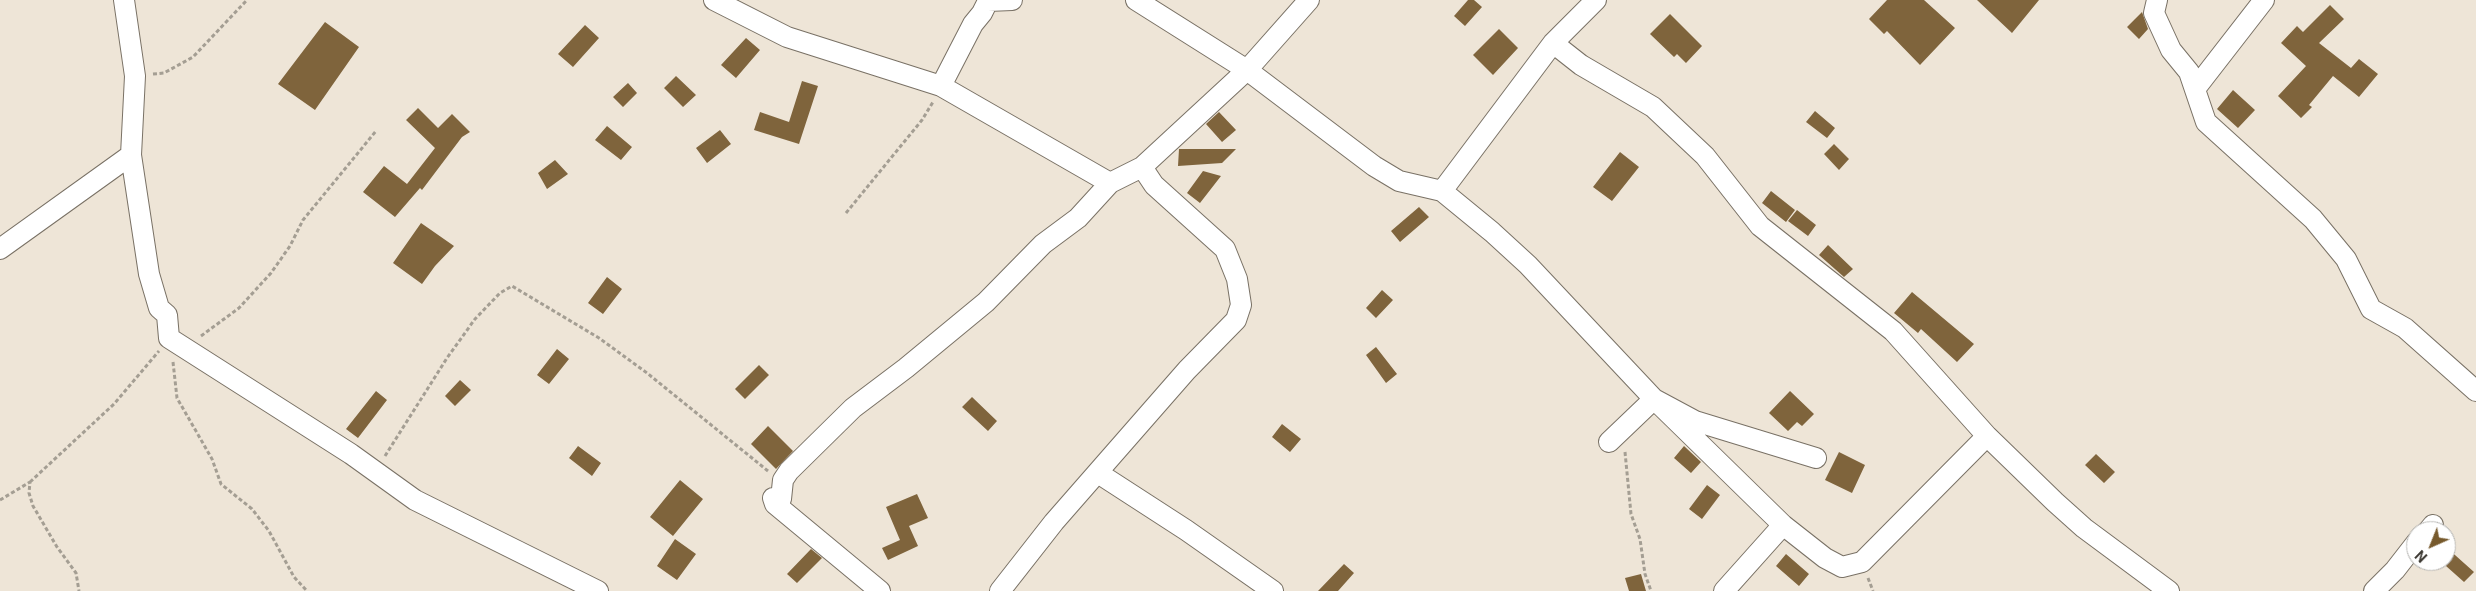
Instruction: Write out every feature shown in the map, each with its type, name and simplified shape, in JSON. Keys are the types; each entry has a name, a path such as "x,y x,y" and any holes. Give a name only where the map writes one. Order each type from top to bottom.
{"street":[{"path":"124,0 135,76 131,155 149,274 159,308 167,315 170,338 429,508 598,591"},
{"path":"714,0 787,37 941,86 1110,183"},
{"path":"941,86 973,24 988,1 1012,0"},
{"path":"1136,0 1247,70 1385,174 1399,181 1442,191 1528,264 1654,399 1783,525 1825,558 1842,567 1862,562 1988,436"},
{"path":"880,591 775,504 773,498 781,499 783,480 793,466 853,408 906,368 986,302 1043,244 1078,218 1110,183 1142,167 1247,70 1310,0"},
{"path":"1442,191 1554,43 1596,0"},
{"path":"2157,0 2154,13 2171,50 2189,72 2206,122 2314,219 2346,259 2370,309 2405,328 2476,390"},
{"path":"2196,89 2264,0"},
{"path":"1554,43 1580,65 1653,107 1705,156 1760,226 1893,331 1988,436 2084,528 2169,591"},
{"path":"0,249 131,155"},
{"path":"1000,591 1024,559 1187,370 1236,320 1241,305 1237,279 1225,249 1154,184 1142,167"},
{"path":"1609,442 1654,399"},
{"path":"1654,399 1695,421 1816,458"},
{"path":"1098,473 1186,530 1273,591"},
{"path":"1724,591 1783,525"},
{"path":"2374,591 2406,556"}],"path":[{"path":"135,76 164,73 193,57 246,1"},
{"path":"846,213 922,120 941,86"},
{"path":"0,500 30,482 114,404 170,338 204,336 239,308 271,273 290,246 303,220 376,131"},
{"path":"375,472 447,358 475,319 500,293 512,286 607,344 647,373 761,467 783,480"},
{"path":"170,338 177,398 212,459 221,484 252,509 269,531 294,577 307,591"},
{"path":"1628,424 1625,458 1631,514 1640,539 1645,574 1652,591"},
{"path":"30,482 29,493 34,506 57,547 76,573 79,591"}],"building":[{"path":"1468,0 1474,0 1482,7 1465,26 1454,16"},
{"path":"1887,0 1924,0 1955,28 1920,65 1887,31 1884,34 1869,19"},
{"path":"1977,0 2039,0 2012,33"},
{"path":"2330,5 2344,19 2319,43 2351,68 2359,59 2378,74 2359,97 2333,76 2309,105 2312,107 2301,118 2278,96 2306,66 2281,43 2297,26 2303,32"},
{"path":"2142,12 2148,29 2139,39 2127,27"},
{"path":"1670,14 1702,46 1686,63 1677,54 1674,57 1650,34"},
{"path":"325,22 359,47 315,110 278,84"},
{"path":"585,25 599,38 573,67 558,54"},
{"path":"1499,29 1518,48 1493,75 1473,55"},
{"path":"746,38 760,50 736,78 721,65"},
{"path":"676,76 696,95 683,107 664,88"},
{"path":"802,81 818,86 799,144 754,130 760,112 789,122"},
{"path":"628,83 637,93 623,107 613,97"},
{"path":"2233,90 2255,110 2238,128 2217,109"},
{"path":"418,108 438,128 452,114 470,132 462,137 422,190 420,188 395,217 363,192 384,166 407,184 435,148 406,120"},
{"path":"1815,111 1835,128 1827,138 1806,122"},
{"path":"1219,112 1236,130 1222,142 1206,124"},
{"path":"607,126 632,147 621,160 595,140"},
{"path":"720,130 731,144 707,163 696,148"},
{"path":"1834,144 1849,159 1839,170 1824,154"},
{"path":"1179,149 1236,149 1222,163 1178,166"},
{"path":"1620,152 1639,167 1612,201 1593,187"},
{"path":"555,160 568,174 547,189 538,173"},
{"path":"1203,171 1221,176 1200,203 1187,193"},
{"path":"1771,191 1795,210 1786,222 1762,203"},
{"path":"1419,207 1429,217 1400,242 1391,231"},
{"path":"1797,210 1816,225 1808,236 1788,221"},
{"path":"421,223 454,246 435,266 422,284 393,263"},
{"path":"1828,245 1853,269 1844,277 1819,255"},
{"path":"607,277 622,289 603,314 588,303"},
{"path":"1382,290 1393,300 1376,318 1366,308"},
{"path":"1912,292 1974,344 1957,362 1921,329 1918,333 1894,313"},
{"path":"1376,347 1397,374 1386,383 1366,355"},
{"path":"557,349 569,359 549,384 537,375"},
{"path":"759,365 769,375 745,399 735,389"},
{"path":"460,380 471,390 455,406 445,396"},
{"path":"376,391 387,400 358,438 346,429"},
{"path":"1790,391 1814,414 1802,426 1797,422 1788,431 1769,413"},
{"path":"972,397 997,421 988,431 962,407"},
{"path":"1282,424 1301,439 1290,452 1272,437"},
{"path":"768,426 793,451 776,469 751,444"},
{"path":"578,446 601,463 592,476 569,458"},
{"path":"1684,446 1701,462 1691,473 1674,458"},
{"path":"1839,452 1865,465 1852,493 1825,480"},
{"path":"2096,454 2115,472 2104,483 2085,465"},
{"path":"680,480 703,499 673,536 650,517"},
{"path":"1707,485 1720,495 1702,519 1689,509"},
{"path":"917,494 928,518 909,526 918,546 888,560 882,548 900,540 886,507"},
{"path":"675,539 696,554 677,580 657,566"},
{"path":"811,549 822,558 797,583 787,574"},
{"path":"1786,554 1809,574 1799,586 1776,566"},
{"path":"2456,556 2474,572 2464,582 2452,571 2456,571"},
{"path":"1344,564 1354,573 1338,591 1318,591"},
{"path":"1641,574 1646,591 1629,591 1625,578"}]}
